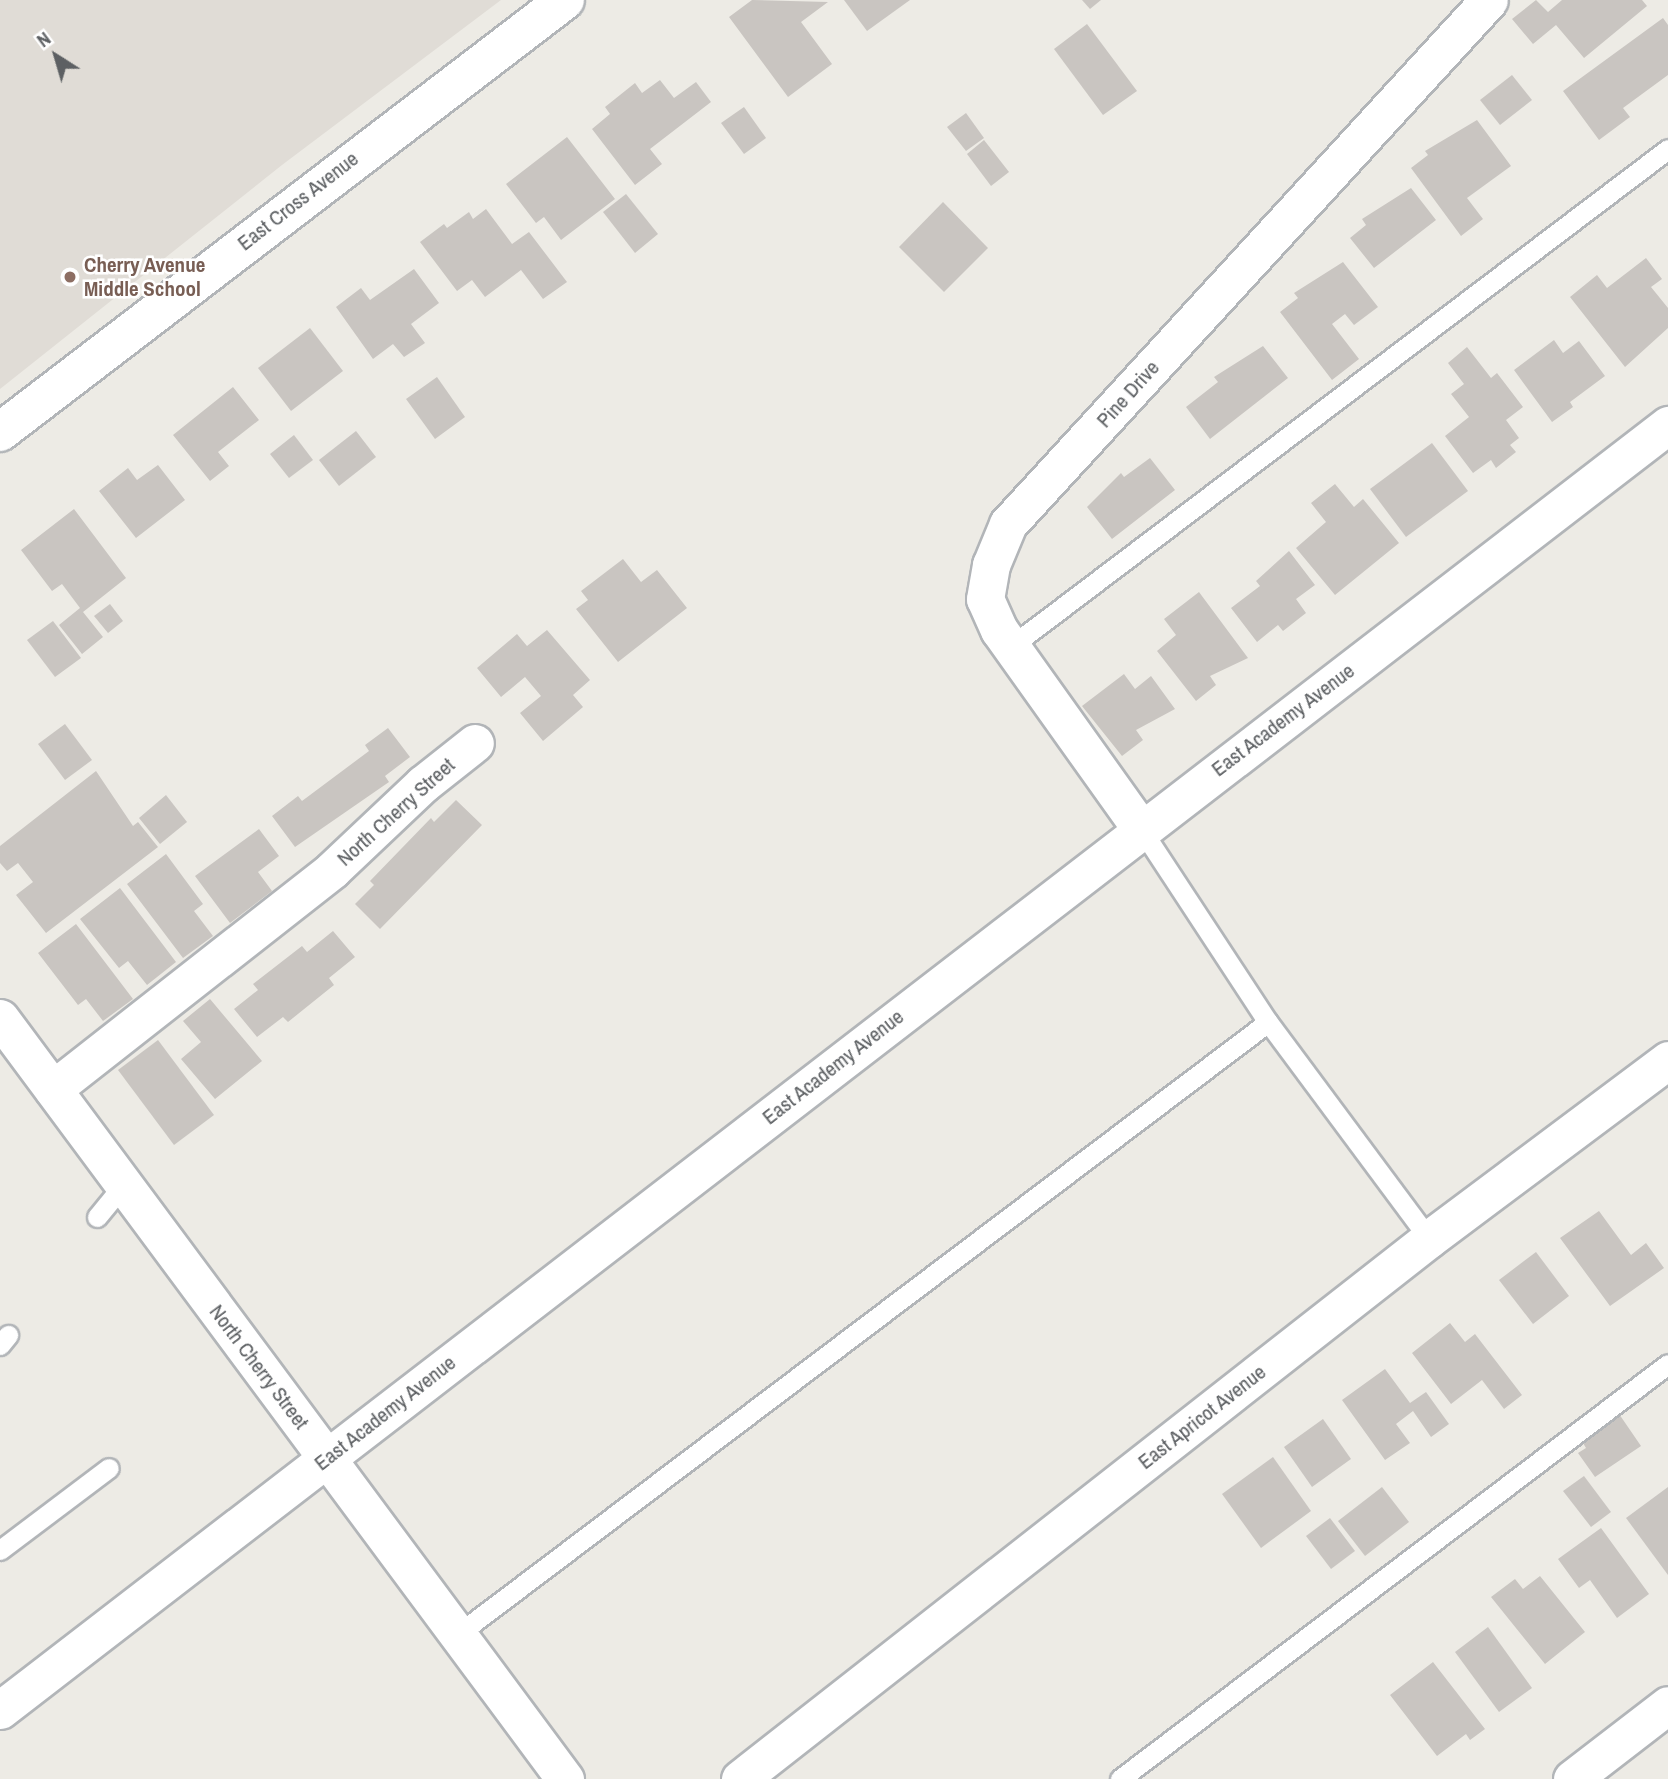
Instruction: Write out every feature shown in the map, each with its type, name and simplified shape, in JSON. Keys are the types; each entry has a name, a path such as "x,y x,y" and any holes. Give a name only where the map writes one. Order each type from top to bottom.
{"street":[{"name":"East Cross Avenue","path":"0,432 565,0"},
{"name":"Pine Drive","path":"1141,829 1010,647 985,599 991,565 1008,524 1489,0"},
{"name":"East Academy Avenue","path":"0,1710 1668,425"},
{"name":"North Cherry Street","path":"53,1089 332,870 423,784 475,743"},
{"name":"North Cherry Street","path":"6,1038 53,1089 565,1779"},
{"name":"East Apricot Avenue","path":"740,1779 1429,1240 1668,1060"},
{"path":"1572,1779 1668,1705"}],"lane":[{"path":"1010,647 1668,149"},
{"path":"1141,829 1268,1022 1429,1240"},
{"path":"458,1634 1268,1022"},
{"path":"97,1217 124,1184"},
{"path":"1120,1779 1668,1364"},
{"path":"0,1550 109,1468"}],"shaded area":[{"name":"Cherry Avenue Middle School","path":"0,0 501,0 282,165 0,389"}],"building":[{"path":"752,0 828,2 801,22 832,64 788,97 729,17"},
{"path":"844,0 910,0 867,31"},
{"path":"1082,0 1101,0 1090,9"},
{"path":"1536,0 1548,12 1562,0 1642,0 1647,6 1584,58 1556,25 1533,44 1512,19"},
{"path":"1663,18 1668,25 1668,75 1623,108 1630,117 1599,140 1563,91"},
{"path":"1087,24 1137,91 1103,115 1054,49"},
{"path":"1512,75 1532,100 1500,125 1480,100"},
{"path":"660,80 674,98 696,82 711,102 650,149 662,164 635,185 592,129 610,114 605,107 635,83 642,93"},
{"path":"744,107 766,138 744,154 721,123"},
{"path":"966,113 984,138 966,151 947,127"},
{"path":"1477,120 1511,166 1467,198 1483,219 1461,236 1411,168 1428,155 1425,151"},
{"path":"567,137 615,199 561,240 544,217 536,223 506,184"},
{"path":"984,140 1009,172 991,186 967,154"},
{"path":"1411,188 1436,220 1374,268 1350,238 1366,225 1362,219"},
{"path":"626,194 658,234 635,253 603,212"},
{"path":"943,202 988,248 944,292 899,247"},
{"path":"486,209 512,244 529,232 567,282 543,299 521,270 485,297 472,280 457,291 420,242 444,224 447,228 469,212 473,219"},
{"path":"1646,258 1662,279 1651,287 1668,308 1668,328 1625,367 1570,297 1597,275 1607,288"},
{"path":"1343,262 1378,307 1354,325 1345,314 1332,324 1359,359 1332,380 1280,312 1298,298 1294,293"},
{"path":"414,269 439,303 411,324 425,343 404,357 393,344 373,359 336,307 361,288 370,300"},
{"path":"310,328 343,371 291,411 258,368"},
{"path":"1554,340 1563,353 1579,341 1605,376 1570,402 1573,407 1552,422 1514,370"},
{"path":"1263,346 1288,378 1210,439 1186,407 1218,382 1214,377"},
{"path":"1467,347 1491,378 1497,373 1523,407 1506,420 1519,438 1510,445 1516,452 1496,468 1491,460 1473,473 1445,436 1469,417 1451,394 1464,384 1448,363"},
{"path":"437,377 465,417 435,439 406,399"},
{"path":"233,387 259,420 218,452 229,466 210,481 173,435"},
{"path":"356,431 376,457 339,486 319,460"},
{"path":"294,435 313,460 289,478 270,454"},
{"path":"1432,443 1468,491 1406,537 1370,489"},
{"path":"1150,458 1175,490 1112,539 1087,507 1121,473 1124,477"},
{"path":"158,465 185,500 136,538 99,491 128,468 137,480"},
{"path":"1335,484 1354,507 1363,499 1399,543 1335,595 1296,548 1326,522 1311,503"},
{"path":"74,509 126,578 83,612 103,637 82,654 59,625 80,608 62,584 52,591 21,550"},
{"path":"1289,551 1315,585 1296,599 1306,613 1283,631 1278,625 1257,642 1231,608 1260,586 1256,581"},
{"path":"623,559 641,582 657,570 687,608 618,662 576,609 588,600 581,591"},
{"path":"1199,592 1248,658 1210,676 1216,685 1196,701 1157,651 1176,635 1164,619"},
{"path":"110,604 123,621 108,633 94,616"},
{"path":"53,621 81,658 55,677 27,640"},
{"path":"547,630 590,680 573,695 583,707 543,741 520,713 541,696 525,677 501,697 477,668 517,634 527,646"},
{"path":"1124,674 1135,689 1151,676 1175,709 1136,730 1143,740 1122,756 1082,706"},
{"path":"65,724 92,760 65,780 38,744"},
{"path":"388,728 410,757 385,776 389,782 295,847 272,816 298,796 302,801 369,751 365,745"},
{"path":"96,771 133,826 138,822 158,847 46,933 16,895 33,882 18,863 7,871 0,863 0,846"},
{"path":"166,795 187,822 160,844 139,818"},
{"path":"456,800 482,825 380,929 355,904 374,885 370,881 431,818 434,822"},
{"path":"259,829 279,856 258,872 272,891 230,923 195,876"},
{"path":"166,854 203,904 194,911 213,936 183,958 127,884"},
{"path":"120,888 176,962 147,985 128,961 119,968 80,919"},
{"path":"76,924 133,999 103,1021 86,999 78,1005 38,953"},
{"path":"333,931 355,957 329,978 334,985 288,1022 283,1017 257,1037 234,1009 258,990 253,984 302,946 307,952"},
{"path":"210,999 262,1061 215,1099 181,1059 201,1042 183,1021"},
{"path":"158,1040 214,1115 174,1145 118,1070"},
{"path":"1599,1211 1631,1255 1646,1243 1664,1268 1610,1306 1560,1238"},
{"path":"1536,1252 1569,1296 1533,1324 1499,1280"},
{"path":"1450,1323 1465,1342 1475,1334 1522,1395 1504,1409 1482,1380 1451,1404 1412,1353"},
{"path":"1385,1369 1410,1403 1426,1392 1449,1424 1431,1437 1413,1411 1396,1424 1410,1443 1385,1460 1342,1400"},
{"path":"1617,1411 1641,1446 1595,1477 1578,1453 1586,1448 1580,1438"},
{"path":"1323,1419 1351,1459 1312,1487 1284,1447"},
{"path":"1273,1457 1311,1511 1261,1548 1222,1494"},
{"path":"1584,1476 1611,1512 1591,1527 1563,1491"},
{"path":"1382,1487 1409,1522 1365,1556 1338,1521"},
{"path":"1668,1487 1668,1575 1626,1518"},
{"path":"1330,1518 1355,1551 1331,1569 1306,1536"},
{"path":"1601,1528 1649,1594 1617,1618 1590,1580 1579,1588 1558,1559"},
{"path":"1540,1576 1585,1632 1545,1664 1491,1597 1515,1579 1523,1589"},
{"path":"1488,1627 1532,1688 1499,1712 1455,1652"},
{"path":"1433,1662 1485,1729 1470,1740 1466,1734 1437,1756 1390,1695"}],"place":[{"name":"Cherry Avenue Middle School","path":"70,277"}]}
